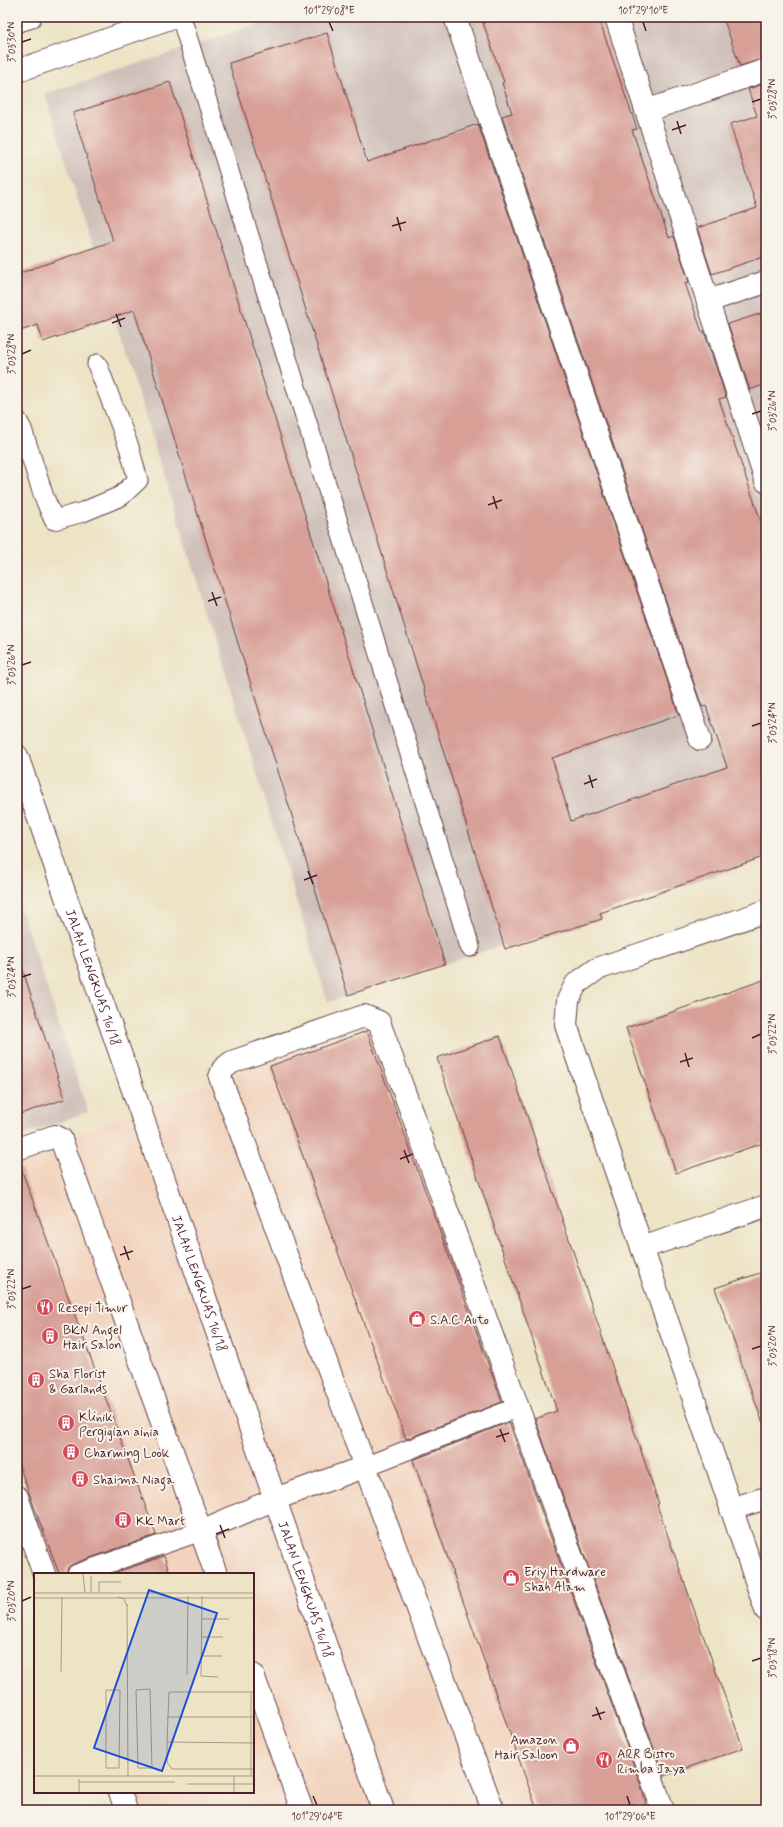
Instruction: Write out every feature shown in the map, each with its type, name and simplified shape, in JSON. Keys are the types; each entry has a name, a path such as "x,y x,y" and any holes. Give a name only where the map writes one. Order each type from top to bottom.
{"street":[{"path":"17,21 30,17"},
{"path":"17,71 173,17"},
{"path":"455,17 700,739"},
{"path":"616,17 766,480"},
{"path":"646,111 766,70"},
{"path":"708,301 766,282"},
{"name":"JALAN LENGKUAS 16/18","path":"17,756 383,1810"},
{"path":"766,911 597,969 576,984 568,1000 566,1025 766,1610"},
{"path":"493,1810 220,1077 223,1069 232,1062 364,1016 379,1022 662,1810"},
{"path":"17,1149 55,1136 61,1139 216,1573"},
{"path":"642,1248 766,1206"},
{"path":"201,1531 275,1499 364,1467"},
{"path":"17,1497 44,1573"},
{"path":"731,1509 766,1498"},
{"path":"254,1678 302,1810"},
{"path":"120,1793 126,1810"}],"lane":[{"path":"181,17 470,947"},
{"path":"17,420 22,429 44,497 54,520 83,512 120,496 138,480 129,447 97,364"},
{"path":"364,1467 518,1407"},
{"path":"80,1573 201,1531"}],"shaded area":[{"path":"280,17 766,17 766,859 328,1002 45,94"},
{"path":"17,898 88,1112 17,1137"},
{"path":"369,1027 651,1810 139,1810 133,1793 254,1793 254,1573 57,1573 17,1459 17,1156 238,1072"}],"building":[{"path":"481,17 598,17 637,129 632,130 669,238 674,236 689,282 685,283 702,332 704,331 726,397 719,399 766,536 766,856 600,913 602,919 505,949 229,63 327,33 367,162 478,124 679,715 552,758 571,821 727,767 706,706 702,707 502,116 512,113 502,83 504,82"},
{"path":"723,17 766,17 766,58 740,66"},
{"path":"170,82 445,964 348,995 134,310 43,342 38,325 17,332 17,274 113,241 73,113"},
{"path":"766,83 766,256 712,274 697,228 757,208 730,124 757,116 748,89"},
{"path":"766,312 766,384 750,390 728,324"},
{"path":"17,968 22,968 65,1099 17,1115"},
{"path":"766,979 766,1142 676,1173 626,1028"},
{"path":"367,1031 502,1402 406,1439 270,1066"},
{"path":"500,1036 659,1504 657,1505 743,1748 664,1776 535,1419 557,1411 437,1058"},
{"path":"20,1166 156,1535 73,1564 68,1567 66,1573 59,1573 17,1460 17,1167"},
{"path":"766,1271 766,1421 762,1421 715,1288"},
{"path":"509,1422 641,1785 646,1804 627,1810 537,1810 413,1460"},
{"path":"164,1556 170,1573 114,1573"}],"place":[{"name":"Resepi Timur","path":"45,1307"},
{"name":"S.A.C Auto","path":"417,1319"},
{"name":"BKN Angel Hair Salon","path":"50,1336"},
{"name":"Sha Florist & Garlands","path":"36,1380"},
{"name":"Klinik Pergigian ainia","path":"66,1423"},
{"name":"Charming Look","path":"71,1452"},
{"name":"Shaima Niaga","path":"80,1479"},
{"name":"KK Mart","path":"123,1520"},
{"name":"Eriy Hardware Shah Alam","path":"511,1578"},
{"name":"Amazon Hair Saloon","path":"571,1746"},
{"name":"ARR Bistro Rimba Jaya","path":"604,1760"}]}
